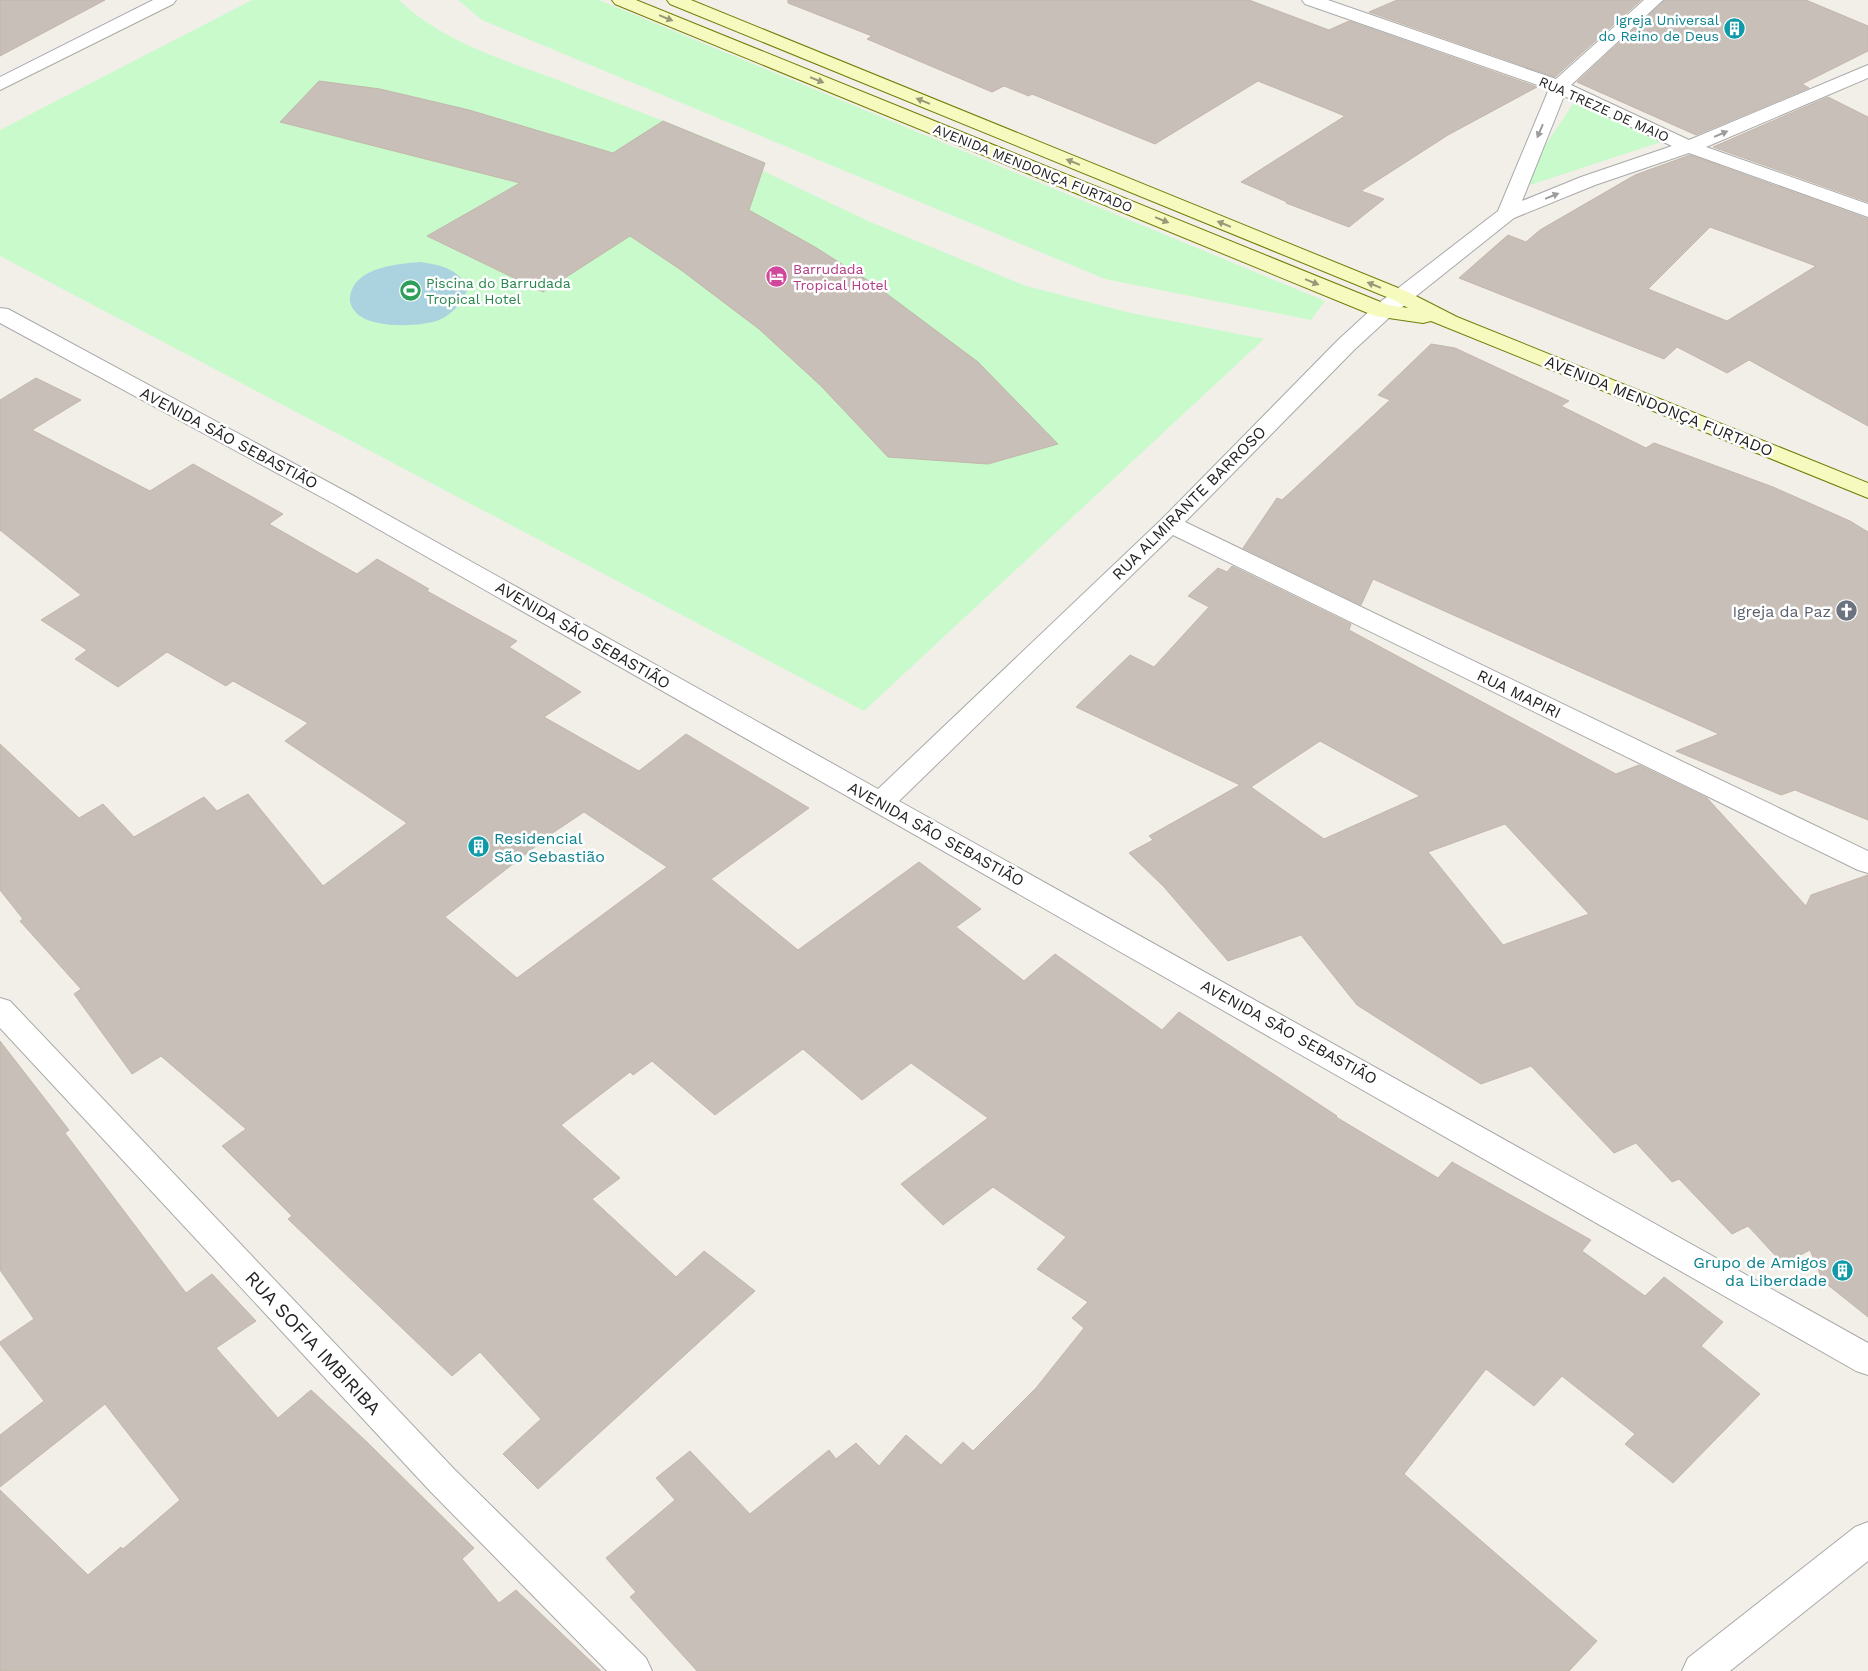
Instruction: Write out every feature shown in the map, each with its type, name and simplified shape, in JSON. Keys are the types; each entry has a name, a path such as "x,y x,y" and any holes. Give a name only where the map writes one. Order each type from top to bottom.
{"street":[{"path":"0,84 167,0"},
{"name":"AVENIDA MENDONÇA FURTADO","path":"621,0 1392,303 1449,322 1868,490"},
{"name":"AVENIDA MENDONÇA FURTADO","path":"676,0 1392,303"},
{"name":"RUA TREZE DE MAIO","path":"1311,0 1559,86 1689,148 1868,211"},
{"path":"1507,214 1559,86 1654,0"},
{"name":"RUA ALMIRANTE BARROSO","path":"880,803 1170,524 1346,345 1392,303 1507,214 1588,181 1689,148 1868,71"},
{"name":"AVENIDA SÃO SEBASTIÃO","path":"0,314 344,500 1868,1360"},
{"name":"RUA MAPIRI","path":"1170,524 1868,863"},
{"name":"RUA SOFIA IMBIRIBA","path":"0,1009 442,1480 633,1671"},
{"path":"1701,1671 1868,1539"}],"green space":[{"path":"252,0 399,0 416,15 474,48 738,151 763,162 763,171 868,221 1026,286 1131,313 1264,339 864,711 0,256 0,130"},
{"path":"458,0 599,0 1325,301 1311,320 1105,279 482,20"},
{"path":"1575,101 1673,138 1515,190"}],"water":[{"name":"Piscina do Barrudada Tropical Hotel","path":"420,262 447,268 468,287 461,302 449,314 431,322 399,325 367,320 354,310 350,297 353,287 359,279 378,269"}],"building":[{"path":"0,0 105,0 0,56"},
{"path":"788,0 1249,0 1329,30 1349,21 1537,87 1448,135 1361,191 1384,199 1349,227 1286,203 1241,182 1345,116 1258,81 1155,144 1032,94 1029,96 1004,86 992,92 867,39 872,36 788,3"},
{"path":"1397,0 1641,0 1555,77 1369,12"},
{"path":"1665,0 1806,0 1868,26 1868,51 1802,84 1809,88 1696,135 1577,82"},
{"name":"Barrudada Tropical Hotel","path":"319,81 380,89 469,110 613,153 663,121 765,163 749,210 815,247 875,285 978,362 1058,444 988,464 888,457 821,386 759,329 681,270 630,236 543,292 427,236 520,183 280,122"},
{"path":"1828,97 1868,117 1868,202 1713,147"},
{"path":"1690,155 1868,219 1868,426 1749,360 1727,373 1677,347 1664,359 1459,278 1508,235 1526,242 1540,230 1635,175","holes":["1710,227 1816,266 1727,321 1648,289"]},
{"path":"1431,344 1455,348 1569,401 1561,406 1646,448 1654,443 1773,487 1850,521 1868,532 1868,820 1795,790 1781,795 1676,751 1719,734 1373,579 1361,605 1243,548 1277,498 1282,500 1390,400 1378,395"},
{"path":"36,378 81,400 32,430 150,491 193,464 283,514 269,524 357,574 377,559 429,589 427,591 517,641 509,647 581,692 544,717 639,771 686,734 809,808 711,879 798,950 919,862 981,909 956,927 1024,981 1055,954 1162,1030 1179,1012 1336,1117 1438,1178 1452,1162 1591,1240 1582,1251 1645,1296 1664,1277 1723,1322 1701,1346 1760,1394 1673,1483 1625,1444 1635,1434 1562,1376 1534,1406 1486,1369 1404,1474 1597,1641 1569,1671 697,1671 630,1597 636,1592 606,1558 675,1500 656,1478 690,1451 750,1514 829,1450 836,1459 856,1443 879,1466 906,1435 941,1465 963,1442 973,1451 1036,1388 1084,1328 1072,1318 1088,1302 1037,1269 1066,1237 993,1187 943,1225 901,1184 988,1118 911,1063 862,1100 803,1049 715,1115 652,1061 633,1075 630,1072 561,1125 620,1178 592,1199 676,1277 704,1251 755,1291 538,1489 503,1454 541,1419 480,1352 452,1376 288,1219 292,1216 222,1146 246,1129 161,1056 132,1074 74,994 81,989 20,921 23,919 0,890 0,744 79,818 103,804 134,837 204,797 217,811 248,794 323,886 407,823 285,741 308,723 233,681 226,686 167,652 118,687 75,659 87,650 41,620 81,595 0,530 0,400","holes":["584,812 667,867 517,978 445,917 554,832"]},
{"path":"1232,566 1351,624 1349,630 1616,774 1639,765 1707,798 1806,906 1811,895 1868,875 1868,1317 1823,1281 1810,1250 1783,1264 1748,1226 1732,1234 1679,1179 1672,1182 1636,1143 1614,1153 1531,1066 1481,1084 1357,1005 1301,935 1228,961 1164,887 1129,853 1153,840 1149,836 1240,785 1076,707 1130,655 1154,667 1209,607 1188,596 1218,568 1227,572","holes":["1320,741 1420,796 1324,839 1251,787","1505,824 1589,914 1503,945 1428,852"]},
{"path":"0,1041 69,1130 65,1133 186,1293 212,1274 256,1321 216,1348 278,1418 311,1390 368,1443 474,1548 462,1559 499,1603 516,1590 601,1671 0,1671 0,1490 88,1575 121,1547 123,1549 180,1500 105,1404 0,1487 0,1435 44,1401 0,1344 0,1342 34,1319 0,1270"}],"place":[{"name":"Igreja Universal do Reino de Deus","path":"1735,28"},
{"name":"Barrudada Tropical Hotel","path":"777,277"},
{"name":"Piscina do Barrudada Tropical Hotel","path":"410,291"},
{"name":"Igreja da Paz","path":"1847,611"},
{"name":"Residencial São Sebastião","path":"478,847"},
{"name":"Grupo de Amigos da Liberdade","path":"1843,1271"}]}
